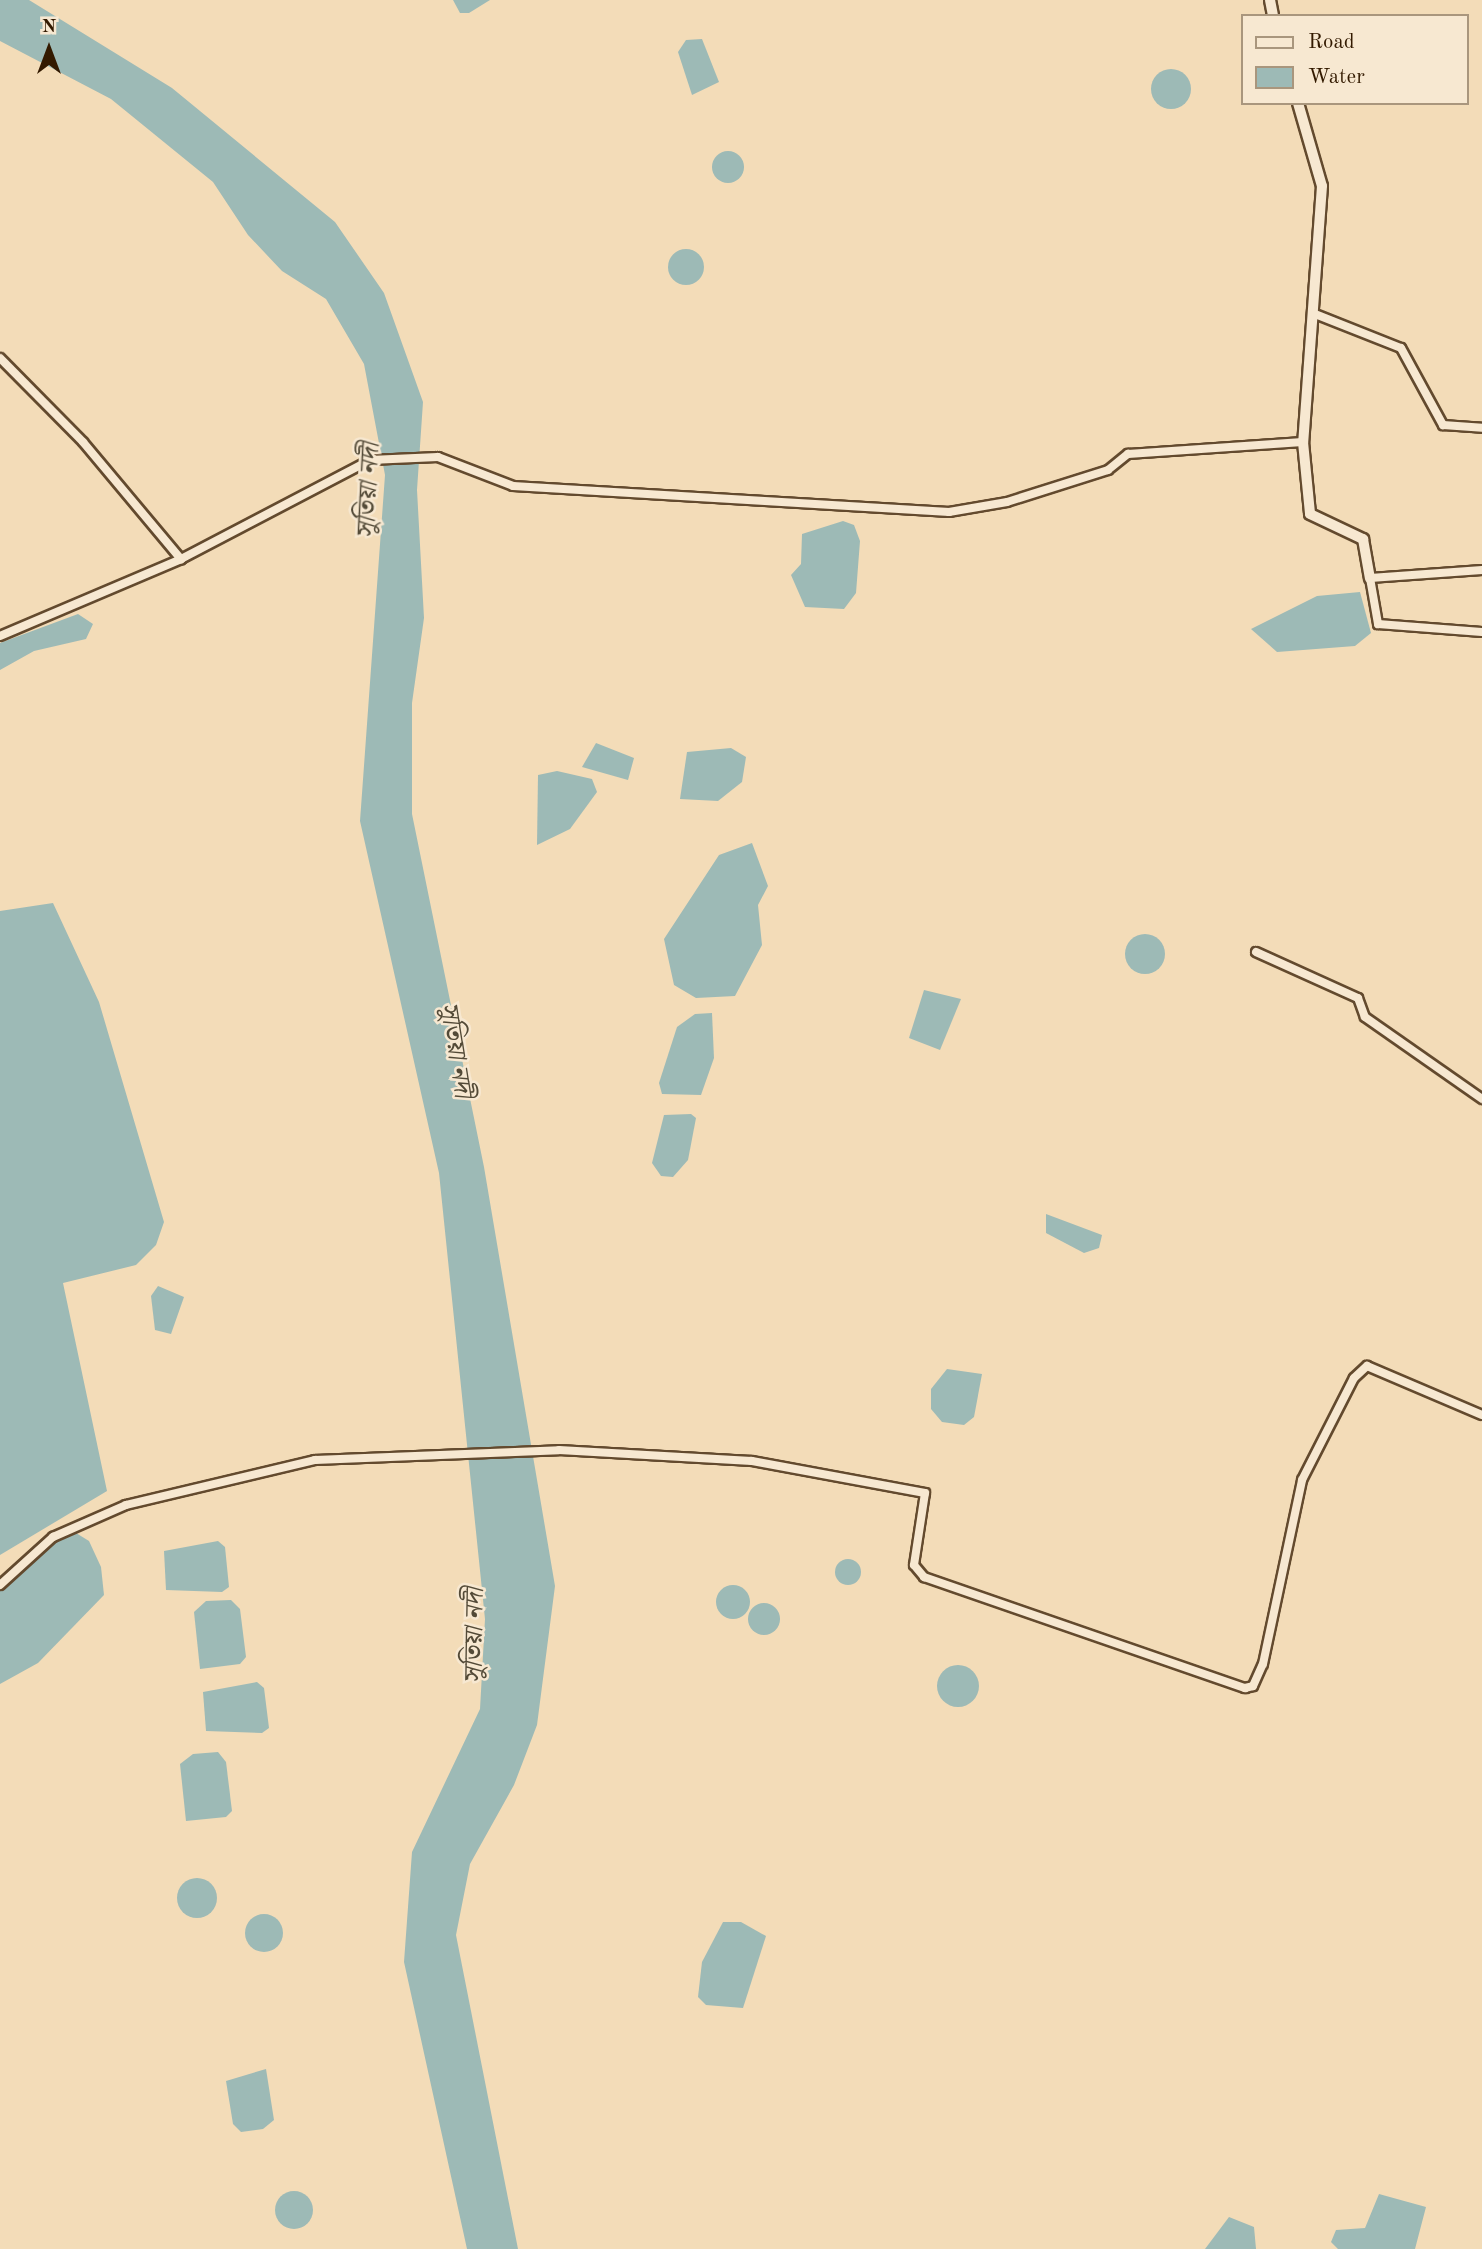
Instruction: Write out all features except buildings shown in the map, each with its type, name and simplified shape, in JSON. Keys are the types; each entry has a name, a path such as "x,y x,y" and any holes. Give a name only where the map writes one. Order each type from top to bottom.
{"street":[{"path":"1299,105 1322,186 1315,314 1303,442 1310,514 1363,539 1378,624 1482,632"},
{"path":"1315,314 1401,348 1443,425 1482,428"},
{"path":"0,358 83,442 181,559"},
{"path":"0,636 181,559 370,460 438,457 513,485 949,512 1007,502 1108,470 1128,454 1303,442"},
{"path":"1370,578 1482,570"},
{"path":"1256,952 1359,998 1365,1017 1482,1099"},
{"path":"0,1585 53,1537 126,1505 315,1460 404,1453 559,1450 796,1464 925,1493 914,1565 924,1577 1245,1688 1253,1686 1263,1664 1302,1480 1354,1378 1367,1366 1482,1415"}],"water":[{"name":"সুতিয়া নদী","path":"0,0 29,0 172,88 335,222 384,293 423,402 417,490 424,618 412,703 412,814 484,1167 555,1586 537,1725 514,1785 470,1864 456,1935 518,2249 467,2249 404,1962 412,1852 480,1709 485,1619 439,1173 360,821 385,475 364,364 326,299 282,271 248,235 213,182 111,99 0,41"},
{"path":"453,0 490,0 469,13 460,13"},
{"path":"702,39 719,82 692,95 678,52 686,40"},
{"path":"1171,69 1185,75 1191,89 1185,103 1171,109 1157,103 1151,89 1157,75"},
{"path":"728,151 739,156 744,167 739,178 728,183 717,178 712,167 717,156"},
{"path":"686,249 699,254 704,267 699,280 686,285 673,280 668,267 673,254"},
{"path":"843,521 854,525 860,541 856,593 844,609 805,607 791,575 801,564 802,534"},
{"path":"1360,592 1371,633 1355,646 1277,652 1251,629 1317,596"},
{"path":"78,614 93,624 86,639 34,651 0,670 0,643"},
{"path":"596,743 634,758 628,780 582,767"},
{"path":"731,748 746,757 742,782 718,801 680,799 687,752"},
{"path":"557,771 592,779 597,792 570,829 537,845 538,775"},
{"path":"752,843 768,886 758,905 762,945 735,996 696,998 674,985 664,939 719,855"},
{"path":"53,903 99,1002 164,1222 156,1245 136,1265 63,1283 107,1491 0,1555 0,911"},
{"path":"1145,934 1153,935 1159,940 1164,946 1164,962 1159,968 1153,973 1145,974 1137,973 1131,968 1126,962 1125,954 1126,946 1131,940 1137,935"},
{"path":"924,990 961,999 940,1050 909,1038"},
{"path":"712,1013 714,1058 701,1095 662,1094 659,1083 677,1027 695,1014"},
{"path":"691,1114 696,1118 688,1160 673,1177 661,1176 652,1163 664,1115"},
{"path":"1046,1214 1102,1235 1099,1248 1084,1253 1046,1233"},
{"path":"158,1286 184,1297 171,1334 155,1330 151,1296"},
{"path":"947,1369 982,1374 974,1417 964,1425 942,1422 931,1409 931,1389"},
{"path":"76,1533 89,1541 101,1567 104,1595 38,1663 0,1684 0,1591 51,1543"},
{"path":"218,1541 225,1547 229,1587 222,1592 166,1590 164,1551"},
{"path":"848,1559 857,1563 861,1572 857,1581 848,1585 839,1581 835,1572 839,1563"},
{"path":"733,1585 745,1590 750,1602 745,1614 733,1619 721,1614 716,1602 721,1590"},
{"path":"231,1600 240,1609 246,1657 240,1664 200,1669 194,1612 206,1601"},
{"path":"764,1603 775,1608 780,1619 775,1630 764,1635 753,1630 748,1619 753,1608"},
{"path":"958,1665 973,1671 979,1686 973,1701 958,1707 943,1701 937,1686 943,1671"},
{"path":"257,1682 264,1688 269,1728 262,1733 206,1731 203,1692"},
{"path":"218,1752 226,1762 232,1811 226,1817 186,1821 180,1764 193,1754"},
{"path":"197,1878 211,1884 217,1898 211,1912 197,1918 183,1912 177,1898 183,1884"},
{"path":"264,1914 278,1919 283,1933 278,1947 264,1952 250,1947 245,1933 250,1919"},
{"path":"723,1922 741,1922 766,1936 743,2008 706,2005 698,1997 702,1962"},
{"path":"266,2069 274,2120 263,2129 241,2132 233,2124 226,2081"},
{"path":"294,2191 307,2197 313,2210 307,2223 294,2229 281,2223 275,2210 281,2197"},
{"path":"1379,2194 1426,2207 1415,2249 1338,2249 1331,2242 1336,2230 1365,2228"},
{"path":"1229,2217 1254,2227 1256,2249 1205,2249"}]}
